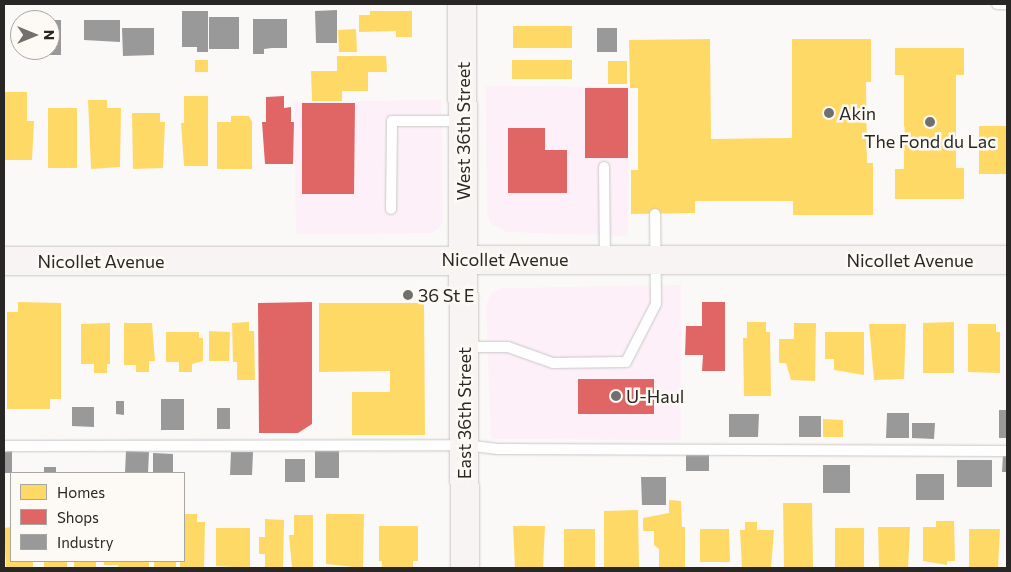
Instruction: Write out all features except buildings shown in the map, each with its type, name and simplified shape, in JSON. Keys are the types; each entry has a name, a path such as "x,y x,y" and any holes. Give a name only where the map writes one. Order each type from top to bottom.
{"main road":[{"name":"West 36th Street","path":"462,4 463,258"},
{"name":"Nicollet Avenue","path":"4,261 463,258 1007,260"},
{"name":"East 36th Street","path":"463,258 465,568"}],"lane":[{"path":"997,4 1007,4"},
{"path":"391,210 392,121 463,121"},
{"path":"604,167 605,259"},
{"path":"464,346 508,347 553,363 626,362 656,304 655,214"},
{"path":"4,446 465,445 508,449 1007,451"}],"shaded area":[{"path":"486,86 629,87 628,236 508,232 491,225 487,211"},
{"path":"441,100 443,223 438,229 431,233 296,234 294,102"},
{"path":"681,285 681,440 491,439 486,305 491,293 501,288"}],"place":[{"name":"Akin","path":"829,113"},
{"name":"The Fond du Lac","path":"930,122"},
{"name":"36 St E","path":"408,295"},
{"name":"U-Haul","path":"616,396"}]}
